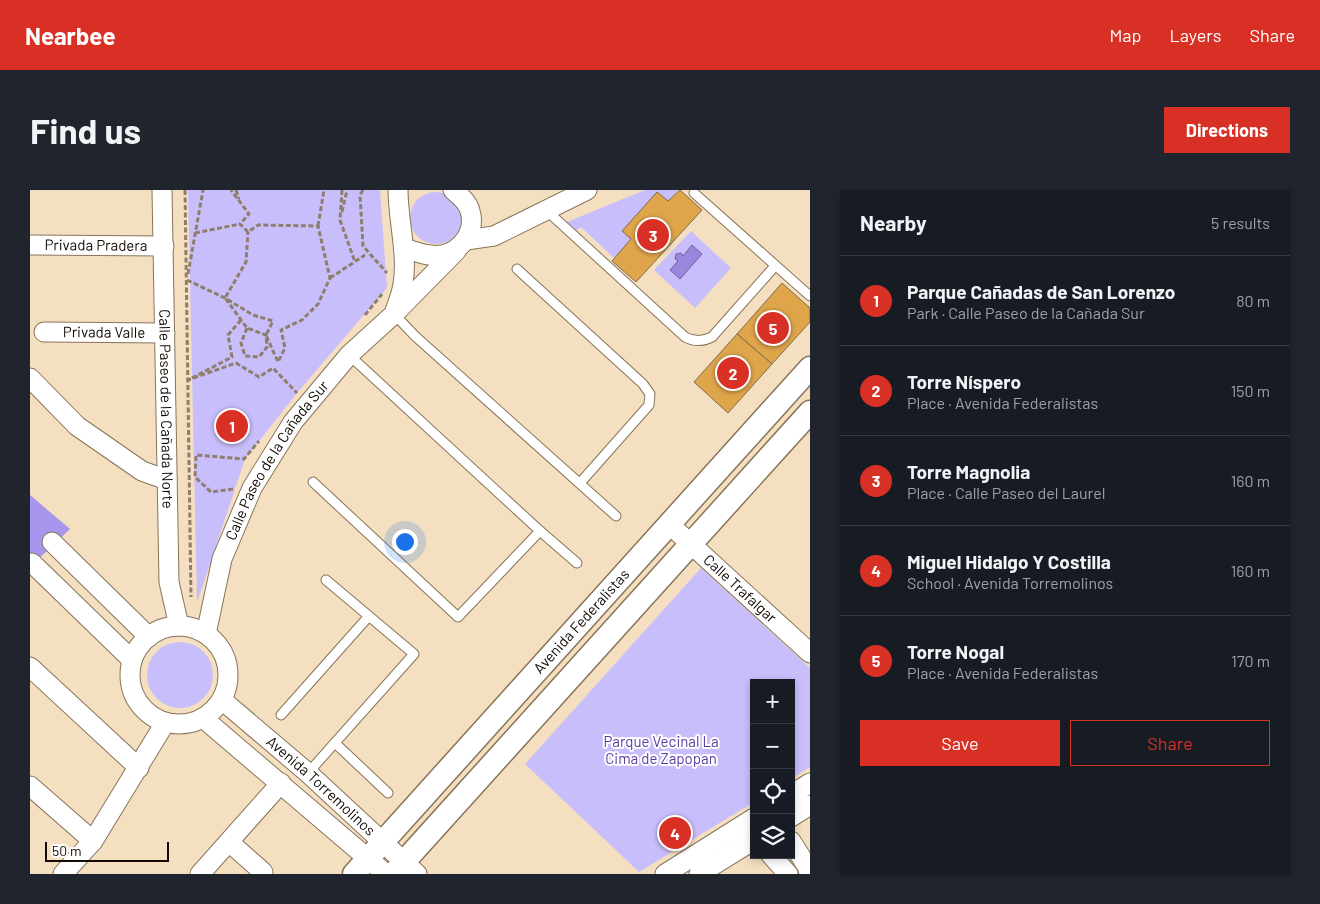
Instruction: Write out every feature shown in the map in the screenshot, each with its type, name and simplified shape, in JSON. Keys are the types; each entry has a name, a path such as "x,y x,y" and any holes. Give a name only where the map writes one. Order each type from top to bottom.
{"street":[{"name":"Calle Paseo de la Cañada Norte","path":"162,190 168,582 179,626"},
{"path":"394,314 403,284 404,248 399,220 398,190"},
{"path":"453,190 470,209 472,223 461,246"},
{"path":"404,248 427,255 441,255 461,246 494,236 587,190"},
{"name":"Privada Pradera","path":"30,245 164,246"},
{"name":"Calle Paseo de la Cañada Sur","path":"206,634 222,559 252,488 293,422 349,355 394,314 461,246"},
{"name":"Privada Valle","path":"44,332 165,333"},
{"name":"Avenida Federalistas","path":"368,858 810,368"},
{"path":"30,378 77,426 142,471 167,480"},
{"name":"Avenida Federalistas","path":"400,871 810,412"},
{"name":"Calle Trafalgar","path":"669,524 810,654"},
{"path":"52,542 149,637"},
{"path":"32,564 132,660"},
{"path":"179,626 193,628 206,634 220,647 227,664 228,682 222,700 214,710 203,718 185,724 165,723 148,714 135,699 130,680 132,660 139,647 149,637 163,629 179,626"},
{"path":"30,666 139,768"},
{"name":"Avenida Torremolinos","path":"222,700 308,773 368,858"},
{"name":"Avenida Torremolinos","path":"203,718 368,858 400,871"},
{"path":"63,874 93,841 165,723"},
{"path":"200,874 281,783"},
{"path":"795,792 810,783"},
{"path":"30,786 93,841"},
{"path":"795,814 810,805"},
{"path":"665,874 750,820"},
{"path":"736,829 750,839"},
{"path":"229,842 263,872 261,874"},
{"path":"699,874 750,843"},
{"path":"795,847 808,868 809,874"},
{"path":"775,859 788,874"}],"lane":[{"path":"694,193 810,296"},
{"path":"546,210 685,337 694,341 706,340 712,337 775,266"},
{"path":"517,269 644,384 650,394 649,405 580,483"},
{"path":"394,314 415,336 616,516"},
{"path":"349,355 540,531 578,563"},
{"path":"313,482 458,617 540,531"},
{"path":"308,773 414,654 326,580"},
{"path":"281,715 369,616"},
{"path":"335,743 388,792"}],"path":[{"path":"185,190 191,602 199,595"},
{"path":"187,282 203,190"},
{"path":"195,233 240,224 249,214 231,190"},
{"path":"236,190 243,206"},
{"path":"324,190 318,226 330,278"},
{"path":"342,190 340,220 355,262"},
{"path":"340,220 347,190"},
{"path":"363,190 360,195 363,246 389,276 390,268"},
{"path":"225,298 246,262 248,232 240,224"},
{"path":"248,232 258,225 318,226"},
{"path":"225,298 247,328 266,335 278,362 285,348 281,330 302,320 318,304 330,278 365,255"},
{"path":"187,282 225,298 253,315 273,320 266,335 267,347 259,357 245,356 242,343 247,328"},
{"path":"362,318 387,288"},
{"path":"188,380 232,357 228,335 241,320"},
{"path":"188,380 236,363 259,377 273,368 297,393 292,401 299,394"},
{"path":"234,497 237,488 211,492 195,478 196,455 244,459 261,439"},
{"path":"246,463 248,454"}],"green space":[{"path":"188,190 380,190 387,288 297,393 245,459 197,603"},
{"path":"645,190 679,190 614,258 581,227 574,232 567,222"},
{"path":"436,192 446,194 454,200 460,208 462,218 460,228 454,236 446,242 436,244 426,242 418,236 412,228 410,218 412,208 418,200 426,194"},
{"path":"691,231 731,268 695,308 654,270"},
{"name":"Parque Vecinal La Cima de Zapopan","path":"701,568 810,668 810,767 795,776 795,679 750,679 750,804 639,872 525,764"},
{"path":"180,642 193,645 203,652 210,662 213,675 210,688 203,698 193,705 180,708 167,705 157,698 150,688 147,675 150,662 157,652 167,645"}],"shaded area":[{"path":"692,245 702,254 680,279 670,270 678,261 675,259 676,254 681,253 683,256"},
{"path":"30,495 70,529 30,567"}],"building":[{"path":"680,190 702,210 636,282 612,261 631,239 622,231 657,192 668,201"},
{"path":"782,283 810,308 810,322 772,364 737,334"},
{"path":"737,334 772,364 728,413 694,382"}],"place":[{"name":"Torre Magnolia","path":"653,235"},
{"name":"Torre Nogal","path":"773,328"},
{"name":"Torre Níspero","path":"733,373"},
{"name":"Parque Cañadas de San Lorenzo","path":"232,426"},
{"name":"Miguel Hidalgo Y Costilla","path":"675,833"}]}
